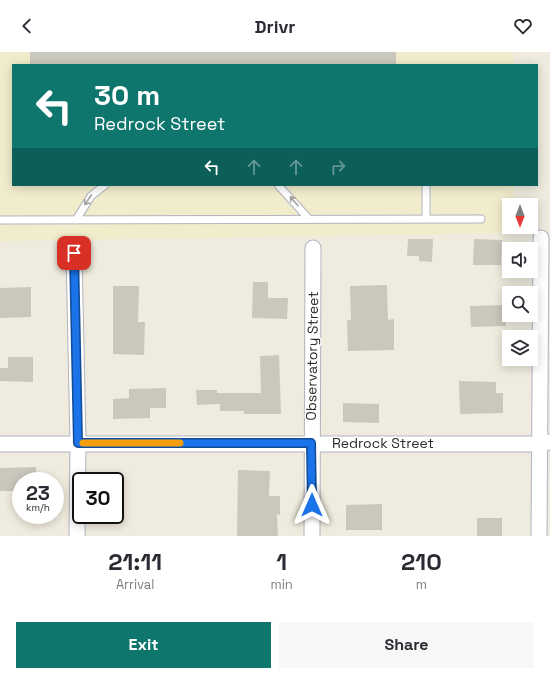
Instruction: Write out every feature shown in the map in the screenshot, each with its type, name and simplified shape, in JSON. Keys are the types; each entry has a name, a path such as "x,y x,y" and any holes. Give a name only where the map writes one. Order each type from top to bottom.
{"street":[{"path":"540,536 545,443 541,238"},
{"name":"Observatory Street","path":"312,536 311,443 313,248"},
{"path":"74,253 78,443 77,536"},
{"name":"Redrock Street","path":"0,444 545,443"}],"lane":[{"path":"76,220 91,196 104,186"},
{"path":"279,186 309,219"},
{"path":"426,186 426,219"},
{"path":"0,220 481,219"}],"shaded area":[{"path":"0,52 513,52 513,64 12,64 12,186 514,186 515,198 502,198 502,233 0,241"}],"building":[{"path":"30,52 396,52 396,64 30,64"},
{"path":"408,239 433,239 432,262 419,261 419,256 407,256"},
{"path":"474,239 502,240 501,265 473,265"},
{"path":"253,282 268,282 268,298 288,298 287,319 252,318"},
{"path":"387,285 388,320 394,319 394,350 348,351 347,320 351,320 350,286"},
{"path":"113,286 139,286 138,322 145,322 144,355 113,354"},
{"path":"31,287 31,317 0,318 0,288"},
{"path":"502,305 502,322 506,322 506,326 471,327 470,306"},
{"path":"279,355 281,414 244,414 244,411 220,411 220,404 197,405 196,390 217,390 217,393 261,393 260,356"},
{"path":"8,357 33,357 33,382 0,381 0,368 8,368"},
{"path":"459,381 496,382 496,393 503,393 503,413 460,414"},
{"path":"166,388 166,408 150,408 150,418 113,419 113,399 129,398 129,389"},
{"path":"343,403 379,404 379,423 343,422"},
{"path":"36,467 36,472 12,472 12,491 0,491 0,468"},
{"path":"238,470 270,471 269,496 280,496 280,515 277,514 278,536 237,536"},
{"path":"382,504 382,530 346,530 346,505"},
{"path":"477,518 502,518 502,536 477,536"}],"slow traffic":[{"path":"83,443 180,443"}],"route":[{"path":"74,253 78,443 311,443 312,505"}]}
